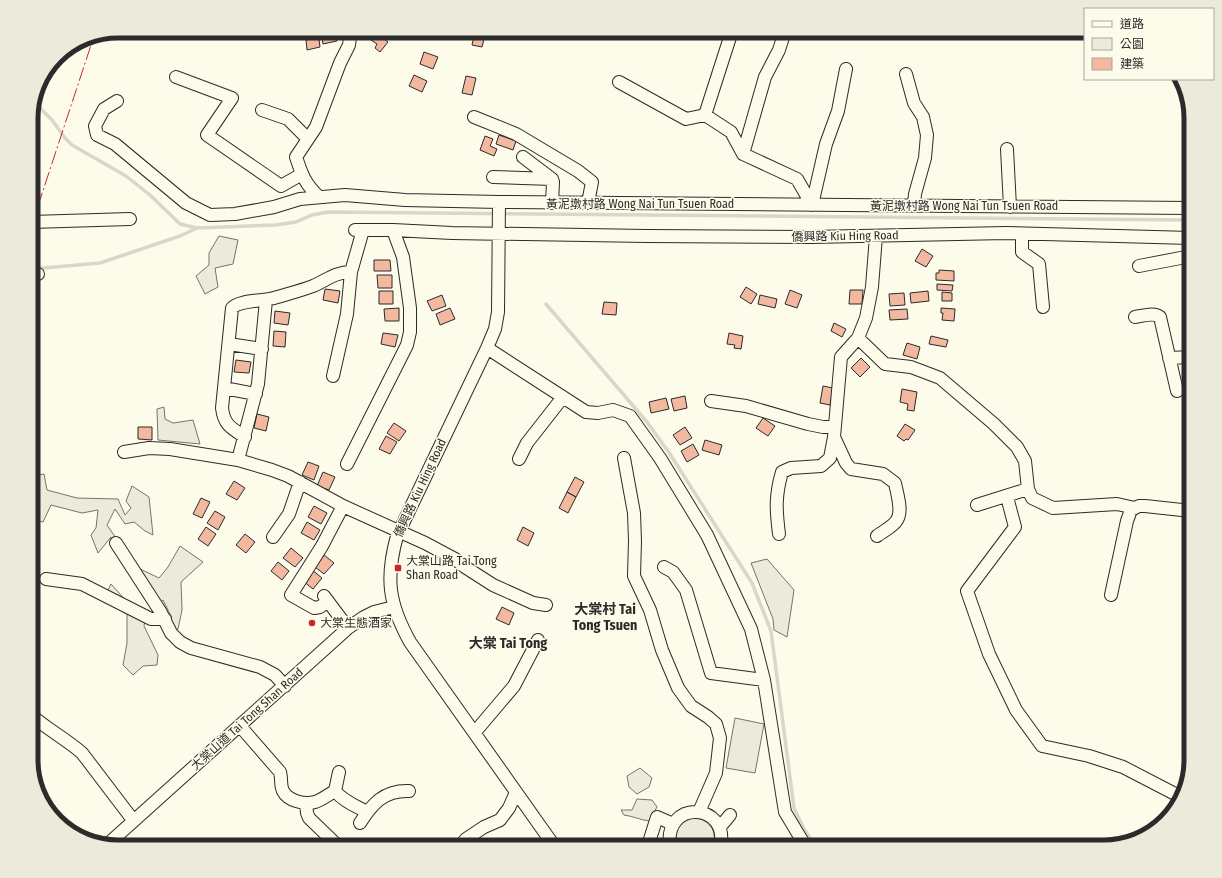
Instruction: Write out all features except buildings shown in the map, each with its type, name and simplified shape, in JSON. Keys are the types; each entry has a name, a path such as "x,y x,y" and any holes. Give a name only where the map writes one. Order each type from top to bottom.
{"street":[{"path":"319,197 309,187 302,174 296,157 316,127 340,63 350,45 350,38"},
{"path":"705,115 730,38"},
{"path":"743,154 765,77 779,50 783,38"},
{"path":"812,205 826,144 838,111 846,69"},
{"path":"906,74 914,103 923,117 927,135 925,158 915,194 914,206"},
{"path":"176,77 232,98 207,135 281,186 302,174"},
{"path":"619,82 686,119 705,115 731,132 743,154 797,179 812,205"},
{"name":"黃泥墩村路 Wong Nai Tun Tsuen Road","path":"117,101 104,109 95,126 97,135 115,144 186,203 210,215 235,214 274,207 300,199 345,195 405,200 552,203 1184,208"},
{"path":"262,110 288,119 308,139"},
{"path":"474,117 516,134 578,171 592,182 588,203"},
{"path":"1007,149 1010,207"},
{"path":"523,157 552,179 552,203"},
{"path":"494,177 552,179"},
{"name":"僑興路 Kiu Hing Road","path":"499,202 500,233 498,312 495,329 398,532 393,550 391,566 391,594 401,626 410,642 550,840"},
{"path":"38,222 130,219"},
{"name":"僑興路 Kiu Hing Road","path":"351,272 359,230 647,236 876,236 1022,234 1184,238"},
{"path":"347,464 407,345 410,332 410,308 403,257 393,230"},
{"path":"1022,234 1022,252 1039,264 1043,307"},
{"path":"778,534 776,508 777,490 782,472 791,468 821,466 830,458 835,432 841,357 858,338 866,318 872,287 876,236"},
{"path":"1139,266 1184,257"},
{"path":"245,437 228,426 223,417 222,408 228,344 234,306 239,303 266,300 314,285 339,273 351,272 348,314 333,376"},
{"path":"238,460 256,394 262,349 266,300"},
{"path":"1135,317 1153,314 1157,314 1160,317 1177,391"},
{"path":"858,338 885,364 911,367 940,378 994,424 1017,447 1025,461 1028,489 1032,498 1053,508 1117,504 1135,508 1145,506 1184,509"},
{"path":"228,344 262,349"},
{"path":"487,348 586,412 598,413 613,410 630,416 660,458 707,535 751,629 764,680 785,812 802,840"},
{"path":"1169,358 1184,357"},
{"path":"224,388 256,394"},
{"path":"519,459 527,443 564,397"},
{"path":"711,401 746,406 823,427 835,432 846,463 851,468 883,474 895,484 900,513 894,524 877,536"},
{"path":"124,452 159,448 238,460 272,470 300,482 342,506 425,543 455,559 493,585 533,603 546,605"},
{"path":"624,458 634,513 634,576 650,610 662,650 678,688 691,706 716,724 720,738 716,773 699,812"},
{"path":"273,537 289,514 300,482"},
{"path":"976,505 1007,497 1028,489"},
{"path":"1007,497 1015,527 967,591 989,654 1016,710 1042,746 1089,756 1123,766 1176,795"},
{"path":"342,506 322,546 291,595 314,608 320,607 326,599 348,628"},
{"path":"1111,595 1127,521 1131,510 1135,508"},
{"path":"116,543 165,619 171,632 180,642 191,648 260,667 275,675 285,686"},
{"path":"664,567 673,572 686,590 711,673 764,680"},
{"path":"46,579 82,584 151,619 165,619"},
{"name":"大棠山道 Tai Tong Shan Road","path":"112,840 348,628 374,612 394,607"},
{"path":"475,732 514,686 538,640"},
{"path":"38,721 76,747 82,753 133,820"},
{"path":"240,726 280,772 282,778 281,786 284,793 289,798 306,803 315,802 335,791 339,772"},
{"path":"335,791 338,795 351,804 367,812"},
{"path":"360,823 367,812 384,796 399,791 409,791"},
{"path":"465,840 484,827 500,820 509,808 516,792"},
{"path":"306,803 309,818 332,840"},
{"path":"670,840 670,832 673,824 679,817 694,811 710,816 716,821 722,834 721,840"},
{"path":"720,827 730,815"},
{"path":"650,838 657,817 673,824"}],"green space":[{"path":"219,236 238,240 233,264 215,268 218,287 205,294 196,276 209,265 209,253"},
{"path":"164,407 165,419 173,423 193,420 200,444 158,440 157,409"},
{"path":"44,474 47,490 77,498 118,499 125,515 131,508 126,501 132,486 149,497 153,535 145,531 134,522 125,524 115,509 107,525 118,541 111,545 111,537 98,553 91,535 96,528 98,510 82,513 51,505 43,522 38,521 38,475"},
{"path":"180,546 203,562 181,582 182,610 178,629 175,630 166,617 172,618 163,600 159,603 149,589 140,569 159,578 168,567"},
{"path":"767,559 794,590 787,637 774,630 773,619 751,563"},
{"path":"111,584 128,603 147,610 144,626 158,655 157,665 143,666 133,675 123,665 127,643 127,607 107,592"},
{"path":"735,718 764,724 755,773 726,768"},
{"path":"640,768 652,778 649,787 637,794 629,787 627,776"},
{"path":"637,799 652,800 657,807 649,821 624,815 621,810 632,810"},
{"path":"693,818 704,820 708,823 713,831 714,840 677,840 676,837 680,825"}],"waterway":[{"path":"39,107 52,120 72,145 126,176 150,195 180,224 197,228"},
{"path":"38,267 100,263 180,236 197,228 276,225 296,222 312,215 328,212 1184,220"},
{"path":"546,304 647,422 670,454 752,583 771,631 794,808 804,829 811,840"}],"power":[{"path":"38,206 92,42"}],"place":[{"name":"大棠山路 Tai Tong Shan Road","path":"398,568"},
{"name":"大棠生態酒家","path":"312,623"}],"district":[{"name":"大棠村 Tai Tong Tsuen","path":"605,618"},
{"name":"大棠 Tai Tong","path":"508,643"}]}
